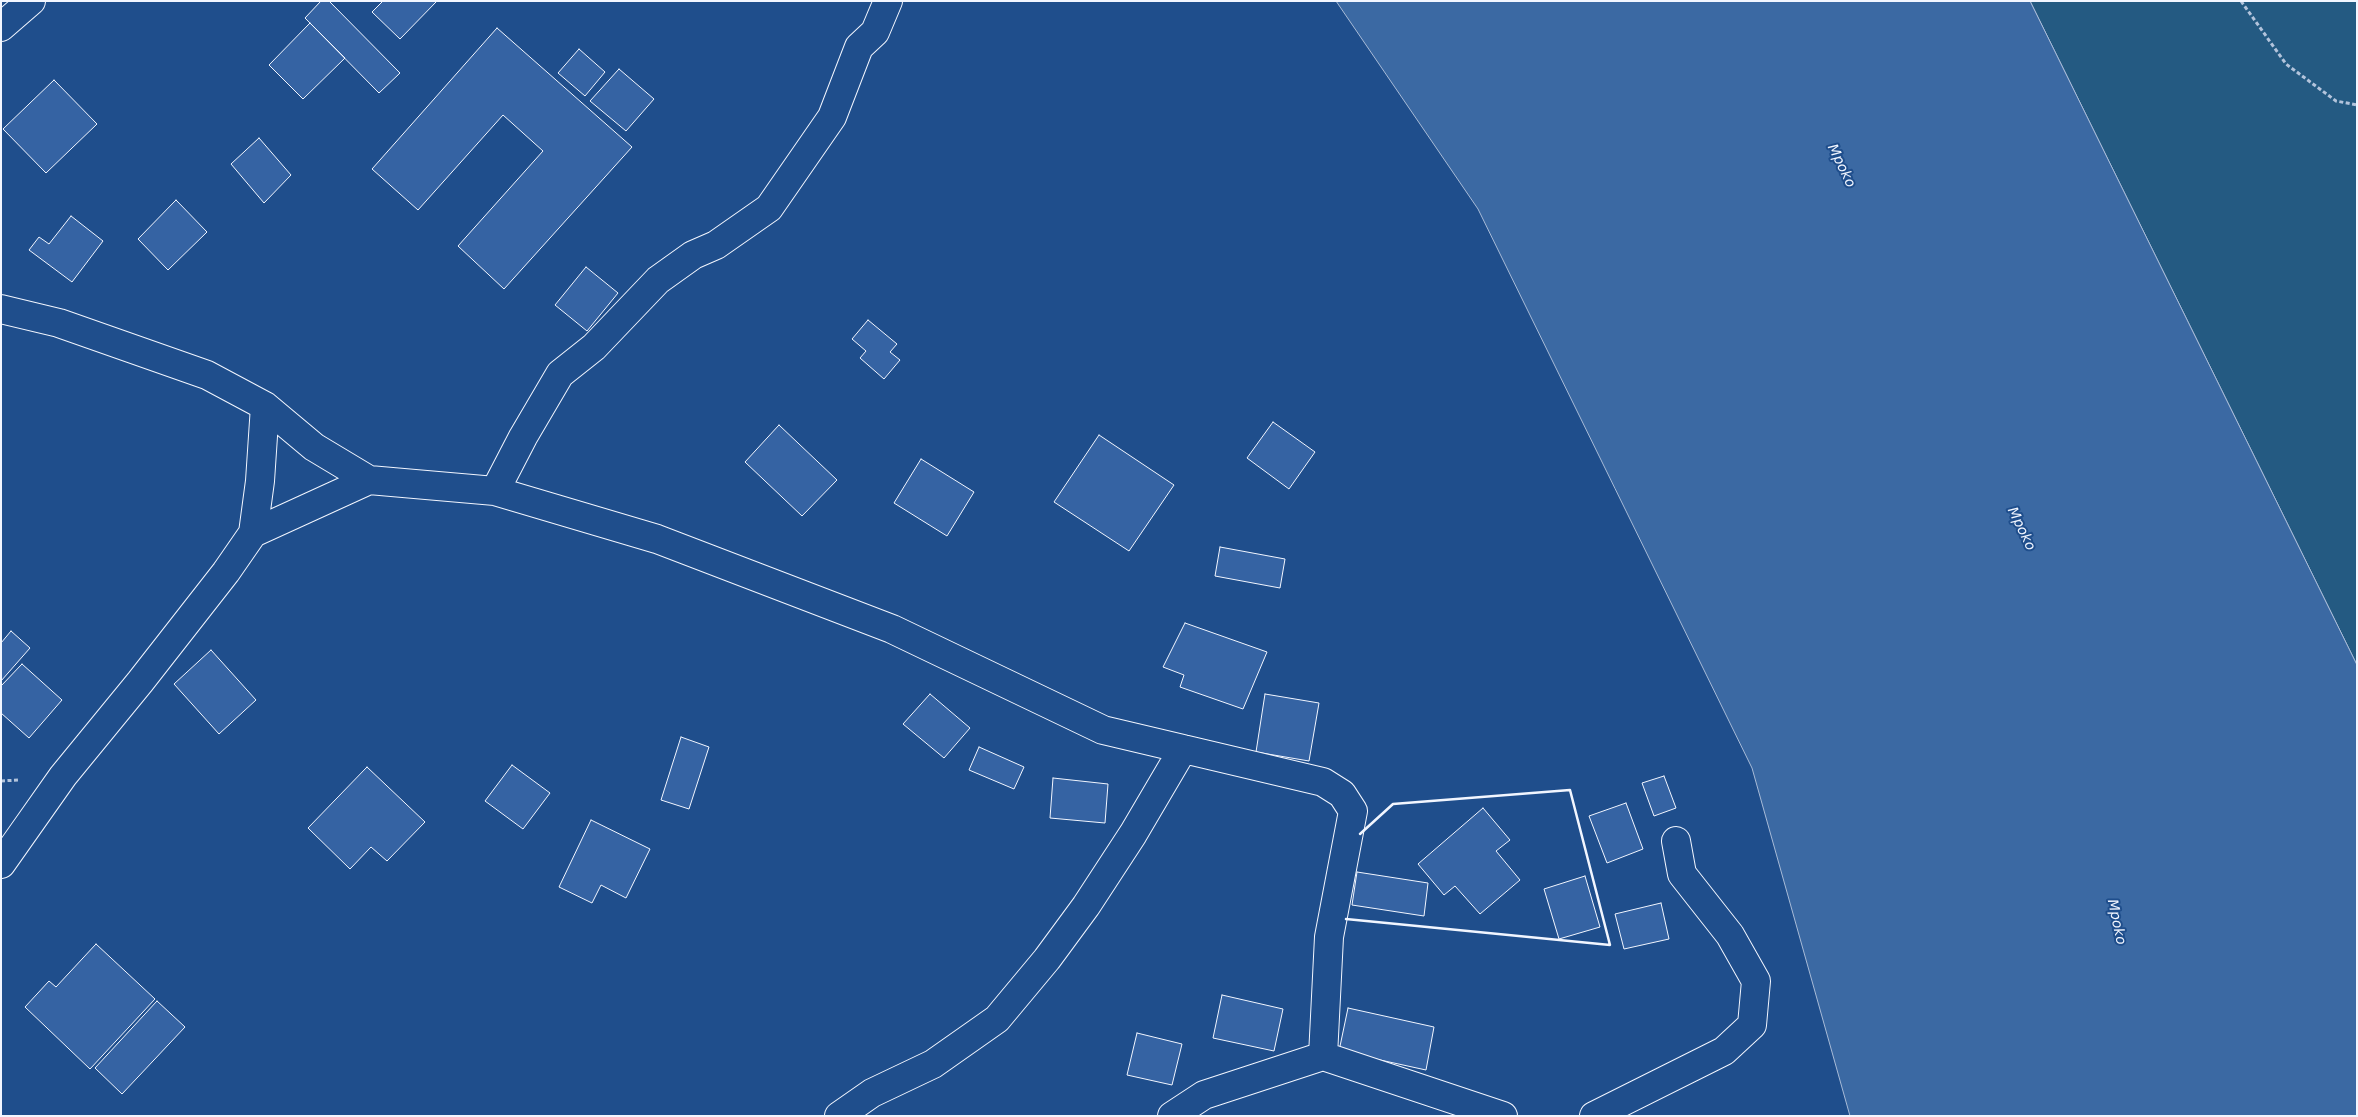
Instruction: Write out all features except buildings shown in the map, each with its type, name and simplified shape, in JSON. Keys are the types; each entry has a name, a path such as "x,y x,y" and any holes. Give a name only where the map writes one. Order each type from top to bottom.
{"street":[{"path":"1,27 31,1"},
{"path":"495,491 523,437 560,374 594,347 658,280 693,255 716,245 769,208 832,117 859,47 874,32 888,1"},
{"path":"1,309 59,323 207,375 265,406 314,447 369,480 495,491 657,539 892,629 1103,730 1323,782 1342,794 1352,811 1329,937 1323,1056"},
{"path":"253,533 260,480 265,406"},
{"path":"1,864 63,776 159,658 253,533 369,480"},
{"path":"839,1116 872,1093 933,1064 997,1019 1047,959 1086,906 1133,834 1183,748"},
{"path":"1594,1116 1724,1051 1752,1025 1756,981 1730,935 1682,874 1676,841"},
{"path":"1172,1116 1204,1096 1323,1056 1503,1116"}],"path":[{"path":"2241,1 2286,64 2336,102 2357,105"}],"shaded area":[{"path":"2030,1 2357,1 2357,665"}],"water":[{"name":"Mpoko","path":"1336,1 2030,1 2357,665 2357,1116 1850,1116 1752,768 1478,209"}],"wall":[{"path":"1346,919 1610,945 1570,790 1393,804 1360,834"}]}
